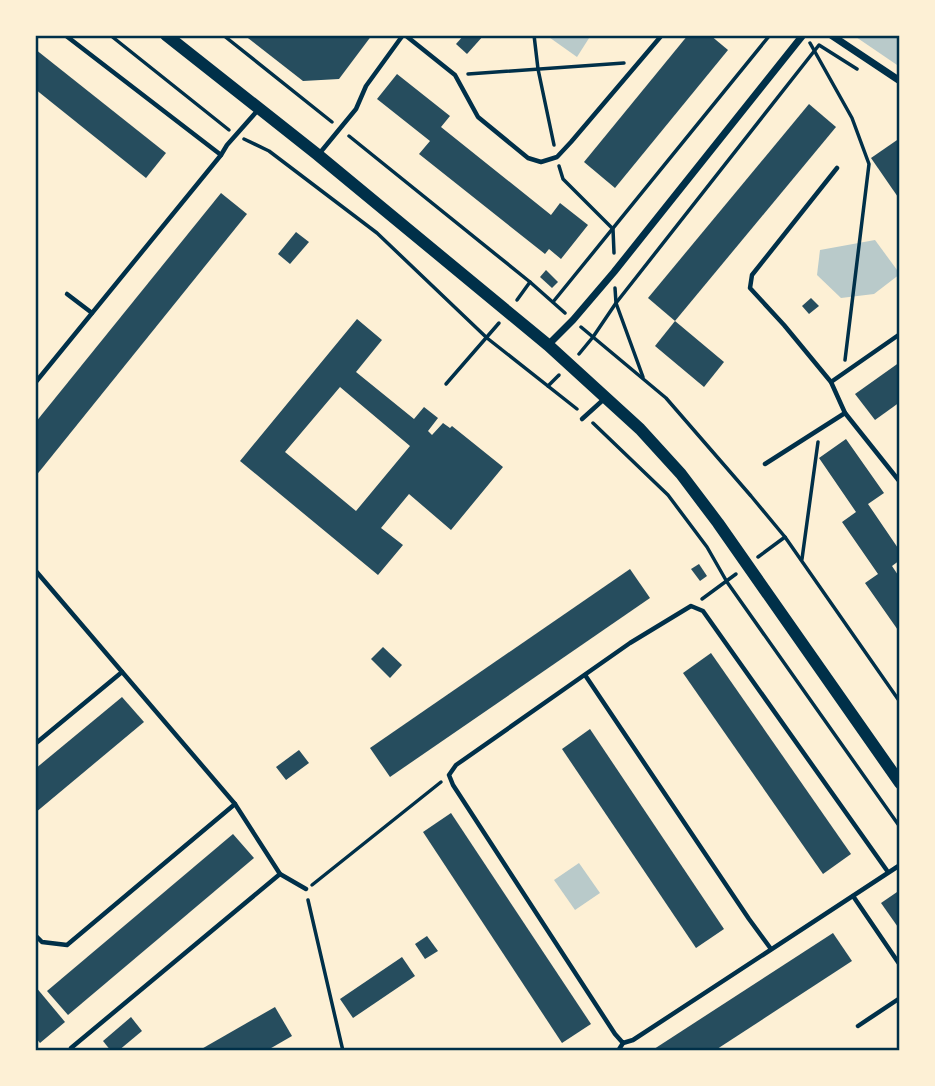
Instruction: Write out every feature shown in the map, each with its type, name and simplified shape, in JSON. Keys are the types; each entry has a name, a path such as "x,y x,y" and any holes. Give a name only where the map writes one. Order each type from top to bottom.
{"main road":[{"path":"166,35 318,155 548,345 640,429 696,494 900,783"}],"street":[{"path":"548,345 614,272 804,35"},
{"path":"831,35 900,81"}],"lane":[{"path":"65,35 221,155"},
{"path":"318,155 356,109 366,86 404,35 455,75 478,117 528,158 541,162 556,157 571,142 662,35"},
{"path":"35,383 235,135 259,109"},
{"path":"837,168 752,275 751,288 831,382 845,413 900,482"},
{"path":"67,294 92,313"},
{"path":"831,382 900,334"},
{"path":"584,417 607,397"},
{"path":"765,464 845,413"},
{"path":"35,570 235,804 280,874 306,890"},
{"path":"623,1043 504,864 449,775 456,765 630,643 691,606 703,611 888,872"},
{"path":"35,744 122,672"},
{"path":"585,676 748,919 771,949"},
{"path":"35,935 42,942 67,945 235,804"},
{"path":"618,1051 623,1043 633,1040 900,865"},
{"path":"70,1051 280,874"},
{"path":"853,896 900,965"},
{"path":"858,1026 900,998"}],"path":[{"path":"110,35 235,135 269,151 377,233 487,338 584,417 668,495 707,547 727,582 900,827"},
{"path":"223,35 530,282 666,398 785,537 900,702"},
{"path":"534,35 538,69"},
{"path":"553,302 770,35"},
{"path":"804,35 852,118 869,164 843,372"},
{"path":"593,338 616,303 819,45 865,74"},
{"path":"455,75 638,62"},
{"path":"613,229 616,303 644,379"},
{"path":"446,384 487,338 530,282"},
{"path":"802,561 820,428"},
{"path":"691,606 727,582"},
{"path":"343,1051 306,890 449,775"}],"shaded area":[{"path":"546,35 591,35 577,57"},
{"path":"853,35 900,35 900,67"},
{"path":"875,240 900,274 874,294 841,298 817,275 820,250"},
{"path":"579,863 600,893 575,910 554,880"}],"building":[{"path":"244,35 372,35 339,79 303,81"},
{"path":"464,35 484,35 467,54 456,44"},
{"path":"688,35 710,35 728,50 615,188 584,162"},
{"path":"35,49 166,153 146,178 35,89"},
{"path":"397,74 450,116 441,127 551,215 560,203 588,225 561,259 549,249 545,254 419,154 430,141 377,99"},
{"path":"809,104 836,127 675,321 648,298"},
{"path":"900,138 900,200 871,158"},
{"path":"221,193 247,214 35,477 35,423"},
{"path":"296,232 309,242 290,264 278,254"},
{"path":"546,270 558,282 552,288 540,277"},
{"path":"811,298 819,306 809,314 802,306"},
{"path":"357,319 382,340 356,372 414,419 424,407 438,418 428,431 432,435 443,423 450,428 452,426 503,467 451,530 409,494 381,528 403,545 378,575 240,461","holes":["340,387 410,446 356,511 285,452"]},
{"path":"675,321 724,362 704,387 655,346"},
{"path":"900,362 900,402 875,420 855,394"},
{"path":"846,439 884,493 868,504 900,551 900,560 892,566 900,578 900,633 865,583 878,574 842,522 856,512 819,458"},
{"path":"699,564 707,576 700,581 691,569"},
{"path":"630,569 650,598 390,777 370,748"},
{"path":"383,647 402,665 390,678 371,659"},
{"path":"711,653 851,854 823,874 683,673"},
{"path":"122,697 144,722 35,813 35,769"},
{"path":"590,729 724,929 696,948 562,749"},
{"path":"299,750 309,763 286,780 276,767"},
{"path":"451,813 591,1024 562,1043 423,832"},
{"path":"233,834 254,858 68,1015 47,991"},
{"path":"900,890 900,930 881,903"},
{"path":"833,933 852,961 714,1051 651,1051"},
{"path":"427,936 438,951 425,959 415,944"},
{"path":"402,957 415,976 353,1018 340,999"},
{"path":"35,986 65,1022 40,1043 35,1037"},
{"path":"275,1007 292,1036 266,1051 198,1051"},
{"path":"131,1017 142,1031 118,1051 111,1051 103,1041"}]}
